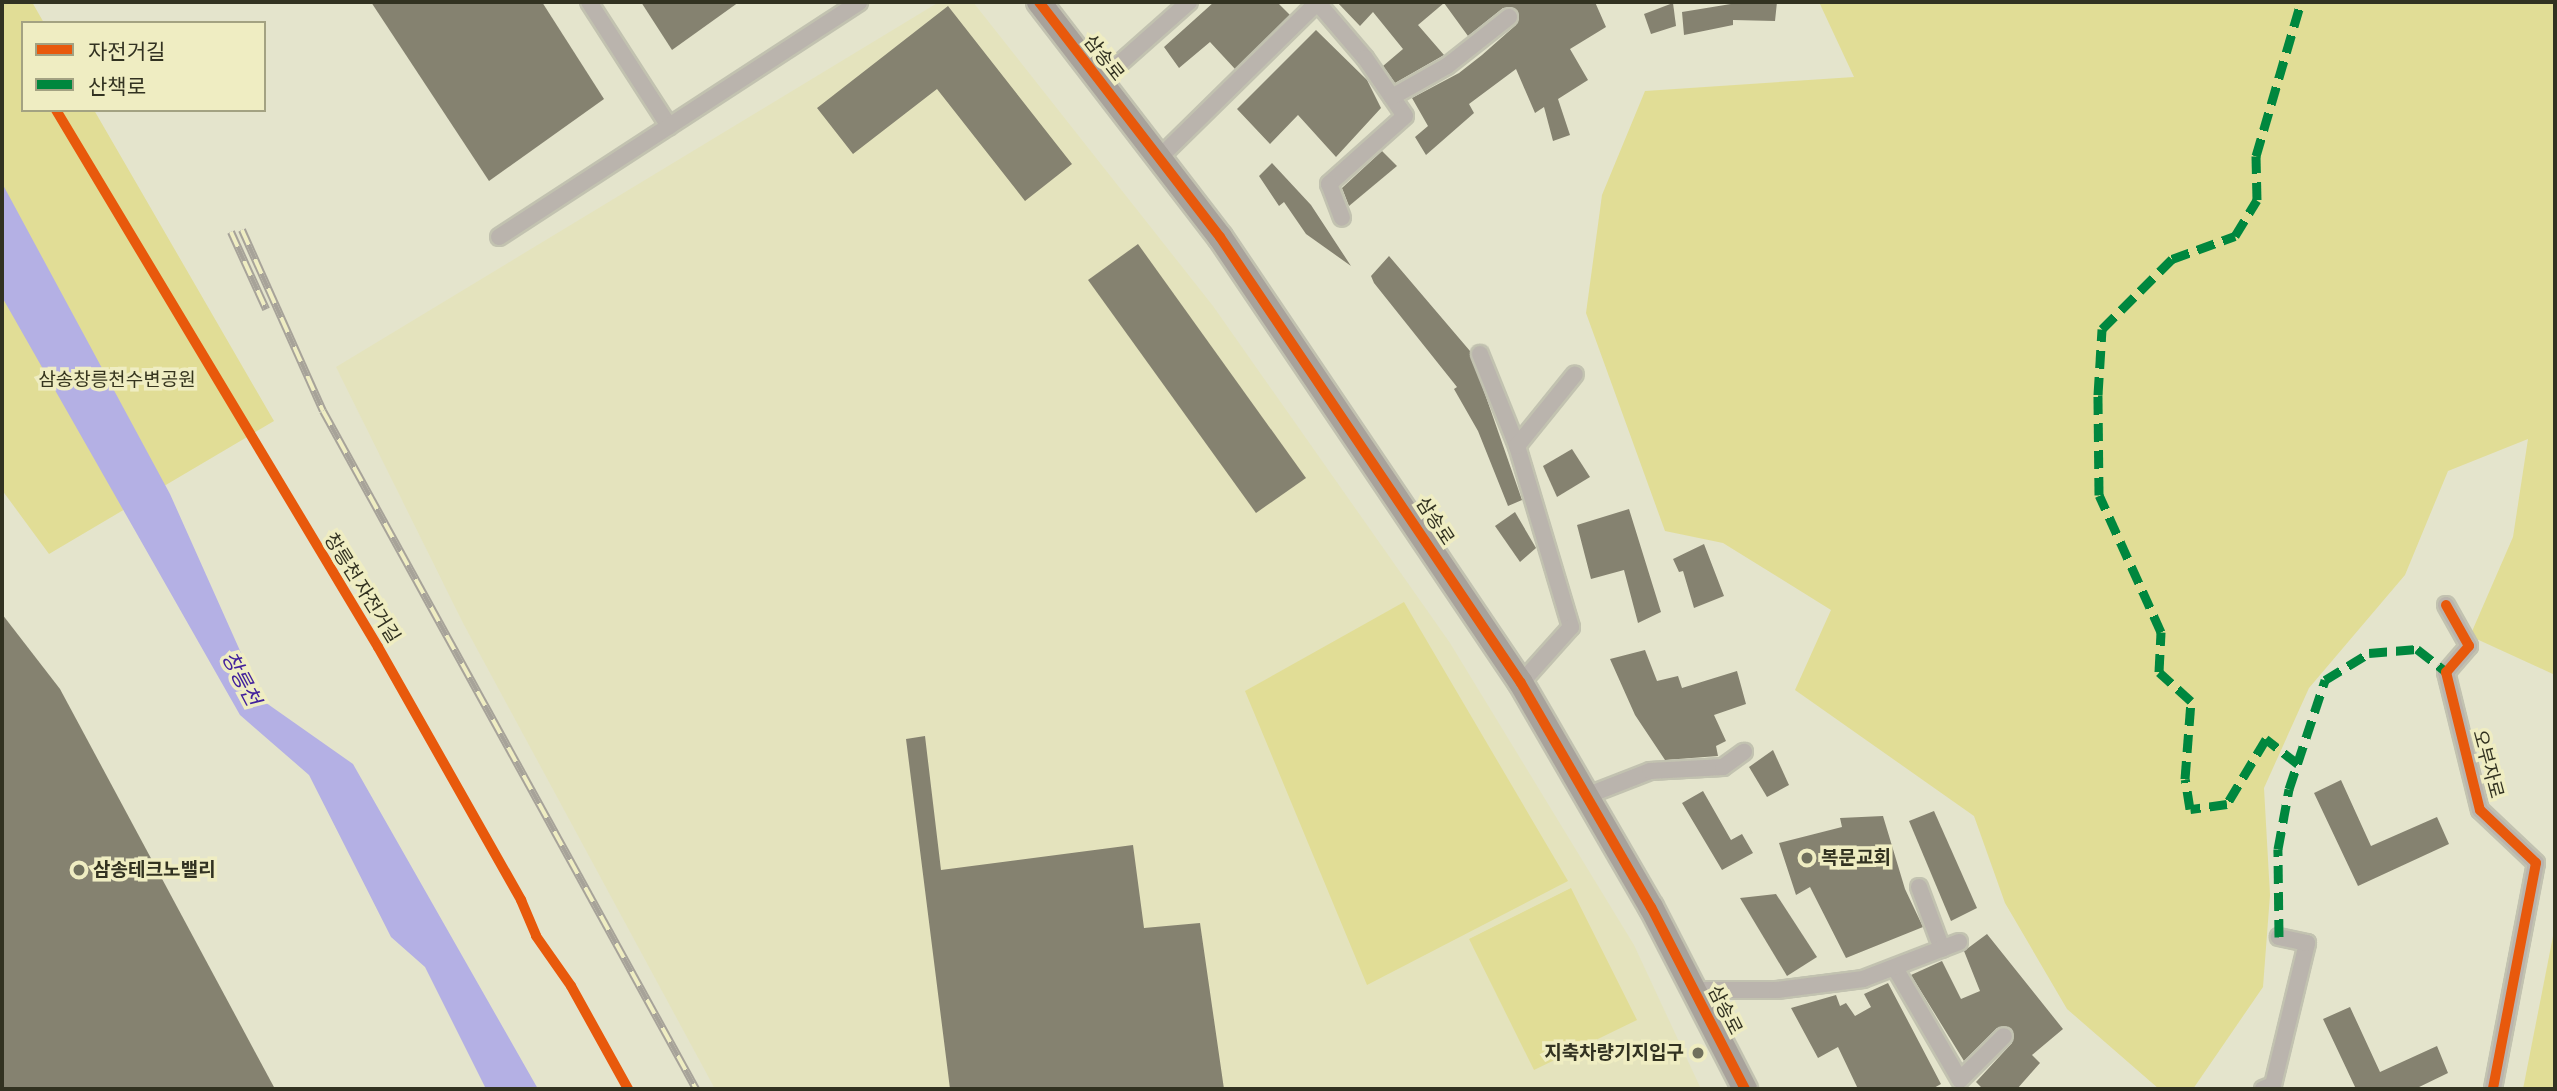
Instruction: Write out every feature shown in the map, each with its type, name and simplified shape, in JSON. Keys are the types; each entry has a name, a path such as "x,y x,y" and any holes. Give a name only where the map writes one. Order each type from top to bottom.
{"main road":[{"name":"삼송로","path":"1042,3 1159,158 1365,446 1521,683 1696,990 1745,1089"}],"street":[{"path":"589,2 669,126"},
{"path":"499,237 859,2"},
{"name":"삼송로","path":"1100,81 1189,2"},
{"path":"1159,158 1317,2 1405,116 1329,184 1342,218"},
{"path":"1392,97 1447,66 1509,18"},
{"path":"1480,354 1517,446 1571,627 1521,683"},
{"path":"1517,446 1575,374"},
{"name":"오부자로","path":"2446,605 2469,646 2446,672 2480,810 2536,863 2493,1089"},
{"path":"1586,796 1650,771 1723,767 1744,752"},
{"path":"1919,887 1942,949"},
{"path":"2263,1089 2273,1085 2307,943 2279,937"},
{"path":"1696,990 1777,990 1863,979 1959,942"},
{"path":"1895,968 1960,1080 2004,1036"}],"shaded area":[{"path":"939,2 973,2 1213,306 1450,643 1634,945 1701,1089 715,1089 463,623 336,367"}],"green space":[{"name":"삼송창릉천수변공원","path":"2,2 32,2 43,21 21,21 21,112 95,112 274,421 49,554 2,490"},
{"path":"1819,2 2555,2 2555,675 2470,636 2513,537 2528,439 2448,471 2405,575 2309,688 2264,788 2270,895 2263,987 2193,1089 2159,1089 2067,1009 2005,903 1974,816 1795,690 1831,610 1723,543 1665,531 1586,313 1602,195 1645,91 1854,77"},
{"path":"1404,602 1568,881 1367,985 1245,691"},
{"path":"1571,888 1637,1020 1534,1070 1469,939"},
{"path":"2555,926 2555,1089 2523,1089"}],"water":[{"name":"창릉천","path":"2,183 170,494 262,700 353,764 538,1089 486,1089 425,967 391,937 309,775 240,715 2,297"}],"building":[{"path":"371,2 542,2 604,99 489,181"},
{"path":"641,2 739,2 672,50"},
{"path":"1214,2 1277,2 1290,15 1235,69 1210,42 1179,68 1164,47"},
{"path":"1337,2 1595,2 1606,27 1570,49 1588,80 1558,99 1570,135 1553,141 1544,107 1535,113 1516,69 1469,104 1474,113 1426,155 1415,137 1428,126 1412,98 1459,73 1482,55 1516,25 1518,11 1503,8 1468,36 1444,3 1418,25 1444,55 1395,83 1383,66 1403,49 1373,12 1360,26"},
{"path":"1743,2 1777,2 1775,21 1733,20 1733,25 1684,35 1682,12"},
{"path":"1673,3 1676,26 1651,34 1644,14"},
{"path":"948,6 1072,164 1025,201 937,89 853,154 817,108"},
{"path":"1316,30 1367,80 1381,108 1336,157 1298,115 1270,144 1237,109"},
{"path":"1382,151 1397,166 1349,206 1342,188"},
{"path":"1272,163 1311,205 1351,266 1306,234 1284,202 1279,206 1259,176"},
{"path":"1138,244 1306,478 1256,513 1088,280"},
{"path":"1389,256 1470,351 1522,500 1508,506 1478,431 1454,389 1457,387 1374,283 1371,276"},
{"path":"1572,449 1590,477 1557,497 1543,466"},
{"path":"1629,509 1661,612 1638,623 1624,570 1591,579 1577,525"},
{"path":"1515,512 1536,548 1520,562 1495,526"},
{"path":"1704,544 1724,596 1694,608 1683,571 1679,572 1673,559"},
{"name":"삼송테크노밸리","path":"2,614 60,689 275,1089 2,1089"},
{"path":"1645,650 1657,681 1678,676 1682,688 1737,671 1746,704 1714,715 1726,741 1716,746 1718,756 1665,760 1635,715 1610,659"},
{"path":"925,736 941,870 1133,845 1144,928 1200,923 1224,1089 950,1089 906,739"},
{"path":"1773,750 1789,785 1767,797 1749,767"},
{"path":"2341,780 2371,846 2437,817 2449,844 2358,886 2314,793"},
{"path":"1703,791 1731,840 1742,834 1753,853 1722,870 1682,803"},
{"path":"1934,811 1977,908 1951,921 1909,821"},
{"path":"1883,816 1905,889 1923,927 1846,958 1810,887 1796,895 1779,843 1842,827 1840,818"},
{"path":"1776,894 1817,957 1787,976 1740,898"},
{"path":"1987,934 2063,1029 2032,1055 2040,1063 2017,1089 1983,1089 1976,1082 2012,1043 2012,1029 1997,1028 1964,1061 1911,975 1942,961 1961,999 1980,991 1964,951"},
{"path":"1888,983 1941,1084 1932,1089 1858,1089 1838,1047 1818,1058 1791,1008 1836,995 1840,1006 1846,1003 1855,1016 1871,1007 1864,994"},
{"path":"2350,1007 2380,1072 2437,1046 2448,1073 2415,1089 2356,1089 2323,1019"}],"railway":[{"path":"242,230 323,411 696,1089"},
{"path":"231,232 266,309"}],"marked path":[{"path":"2298,764 2266,739 2227,804 2190,809 2185,779 2191,701 2159,672 2161,632 2099,495 2098,395 2102,329 2172,259 2235,236 2257,200 2256,156 2301,2"},
{"path":"2279,937 2278,849 2289,789 2325,680 2369,653 2417,649 2446,672"}],"cycle path":[{"path":"1039,2 1220,237 1521,683 1651,907 1745,1089"},
{"name":"창릉천 자전거길","path":"57,112 378,647 521,900 536,936 571,986 628,1089"},
{"path":"2446,605 2469,646 2446,672 2480,810 2536,863 2493,1089"}],"place":[{"name":"복문교회","path":"1807,858"},
{"name":"삼송테크노밸리","path":"79,870"},
{"name":"지축차량기지입구","path":"1698,1053"}]}
